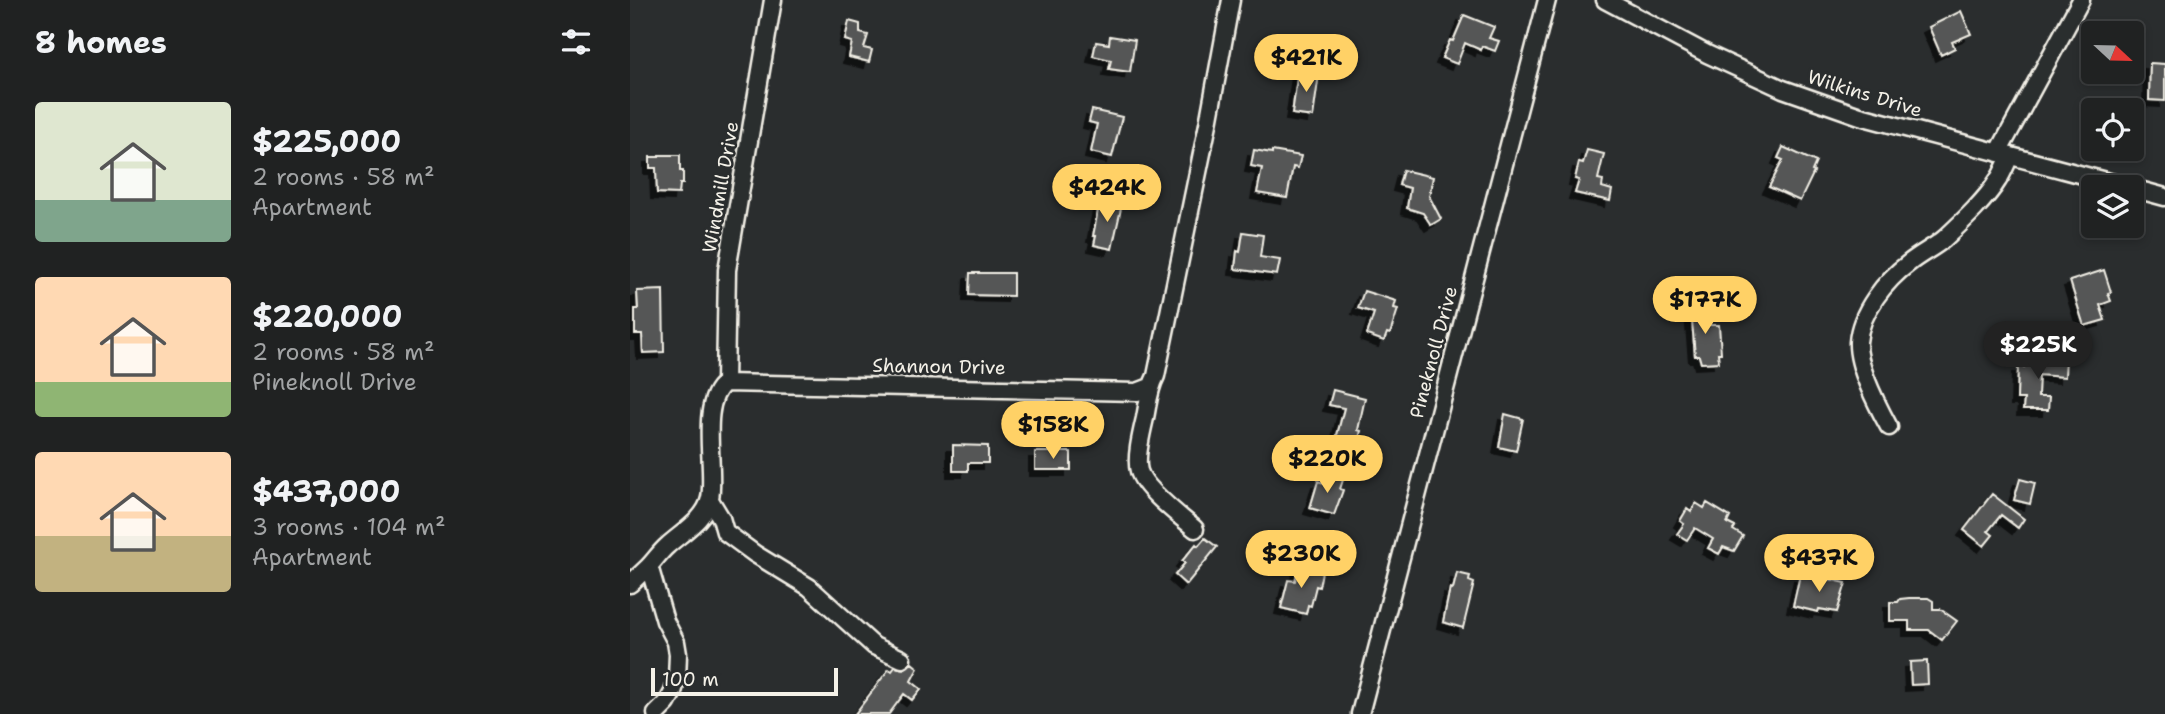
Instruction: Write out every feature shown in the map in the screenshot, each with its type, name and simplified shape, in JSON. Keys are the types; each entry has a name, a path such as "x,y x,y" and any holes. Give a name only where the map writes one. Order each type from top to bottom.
{"street":[{"name":"Windmill Drive","path":"725,383 727,270 773,0"},
{"path":"1195,529 1158,496 1139,471 1140,441 1150,387 1156,376 1162,350 1209,124 1231,0"},
{"name":"Pineknoll Drive","path":"1360,714 1547,0"},
{"name":"Wilkins Drive","path":"1605,0 1707,54 1783,89 1860,116 2082,175"},
{"path":"1889,427 1876,404 1864,372 1858,343 1865,317 1886,284 1907,264 1941,241 1997,181 2004,154 2081,0"},
{"name":"Wilkins Drive","path":"2144,192 2165,197"},
{"name":"Shannon Drive","path":"725,383 1137,391 1150,387"},
{"path":"630,584 665,547 701,516 710,500 712,410 718,388 725,383"},
{"path":"710,500 721,518 725,532 809,587 874,646 902,659"},
{"path":"649,566 678,654 677,679 673,691 667,703 656,714"}],"building":[{"path":"1961,11 1971,34 1952,42 1955,48 1941,55 1929,27"},
{"path":"1464,15 1494,27 1489,38 1499,41 1495,51 1482,46 1481,50 1465,43 1457,64 1442,58"},
{"path":"849,21 860,24 860,33 868,35 864,48 872,50 869,62 849,57 852,42 845,40"},
{"path":"1110,36 1135,40 1130,72 1109,69 1111,60 1093,56 1096,42 1109,44"},
{"path":"2150,63 2165,64 2165,101 2149,100"},
{"path":"1298,71 1319,74 1313,117 1292,114"},
{"path":"1092,110 1122,117 1112,157 1091,152 1097,124 1089,122"},
{"path":"1783,147 1816,162 1800,201 1769,187 1783,160 1778,158"},
{"path":"1254,150 1301,156 1298,168 1293,167 1287,198 1257,193 1262,168 1251,166"},
{"path":"1587,150 1604,154 1598,179 1603,180 1602,187 1612,190 1610,201 1575,193 1579,180 1575,179 1579,162 1583,163"},
{"path":"680,155 683,184 680,184 679,194 657,193 656,168 650,168 650,157"},
{"path":"1403,170 1433,177 1429,196 1441,219 1431,225 1423,213 1407,208 1410,188 1399,185"},
{"path":"1100,200 1122,204 1112,249 1094,245 1096,236 1093,236"},
{"path":"1243,232 1263,235 1260,257 1280,260 1277,275 1235,269"},
{"path":"2104,270 2111,292 2108,293 2111,301 2100,305 2105,320 2084,326 2070,281"},
{"path":"970,273 1013,273 1013,296 969,295"},
{"path":"663,290 664,352 643,353 642,334 635,334 637,291"},
{"path":"1364,291 1396,301 1394,308 1398,309 1390,334 1387,333 1384,341 1367,335 1374,313 1358,308"},
{"path":"1708,307 1710,325 1719,325 1721,353 1718,353 1719,362 1701,363 1699,356 1695,356 1691,309"},
{"path":"2045,356 2066,357 2065,377 2039,375 2038,397 2049,397 2048,410 2023,410 2024,399 2017,399 2018,367 2024,367 2024,364 2035,365 2035,359 2045,360"},
{"path":"1333,390 1365,398 1355,452 1334,447 1344,408 1329,405"},
{"path":"1505,414 1523,419 1516,451 1499,447"},
{"path":"953,445 988,446 988,463 968,463 968,471 953,471"},
{"path":"1035,452 1071,452 1071,470 1035,470"},
{"path":"1326,475 1343,480 1340,489 1343,490 1334,515 1310,508 1318,481 1324,483"},
{"path":"2020,479 2035,483 2030,504 2014,500"},
{"path":"1992,494 2024,519 2018,528 2001,515 1988,531 1993,535 1984,546 1964,530"},
{"path":"1696,503 1704,508 1707,503 1730,517 1727,523 1743,536 1734,551 1723,547 1719,554 1708,548 1713,539 1695,528 1687,540 1677,534 1684,524 1680,521 1687,509 1691,512"},
{"path":"1205,538 1217,547 1186,585 1175,575 1185,563 1182,561 1196,544 1198,546"},
{"path":"1299,566 1322,572 1319,587 1316,586 1306,614 1281,608 1288,580 1295,581"},
{"path":"1457,573 1470,576 1469,581 1474,583 1463,628 1443,622 1450,588 1453,589"},
{"path":"1800,575 1846,583 1837,612 1819,609 1818,612 1793,606"},
{"path":"1928,598 1933,601 1933,609 1940,609 1957,621 1942,640 1929,630 1909,630 1909,621 1890,621 1890,602"},
{"path":"1927,661 1928,684 1911,685 1910,662"},
{"path":"912,663 918,668 911,681 921,689 912,700 904,694 889,714 855,714 889,669 904,669"}]}
